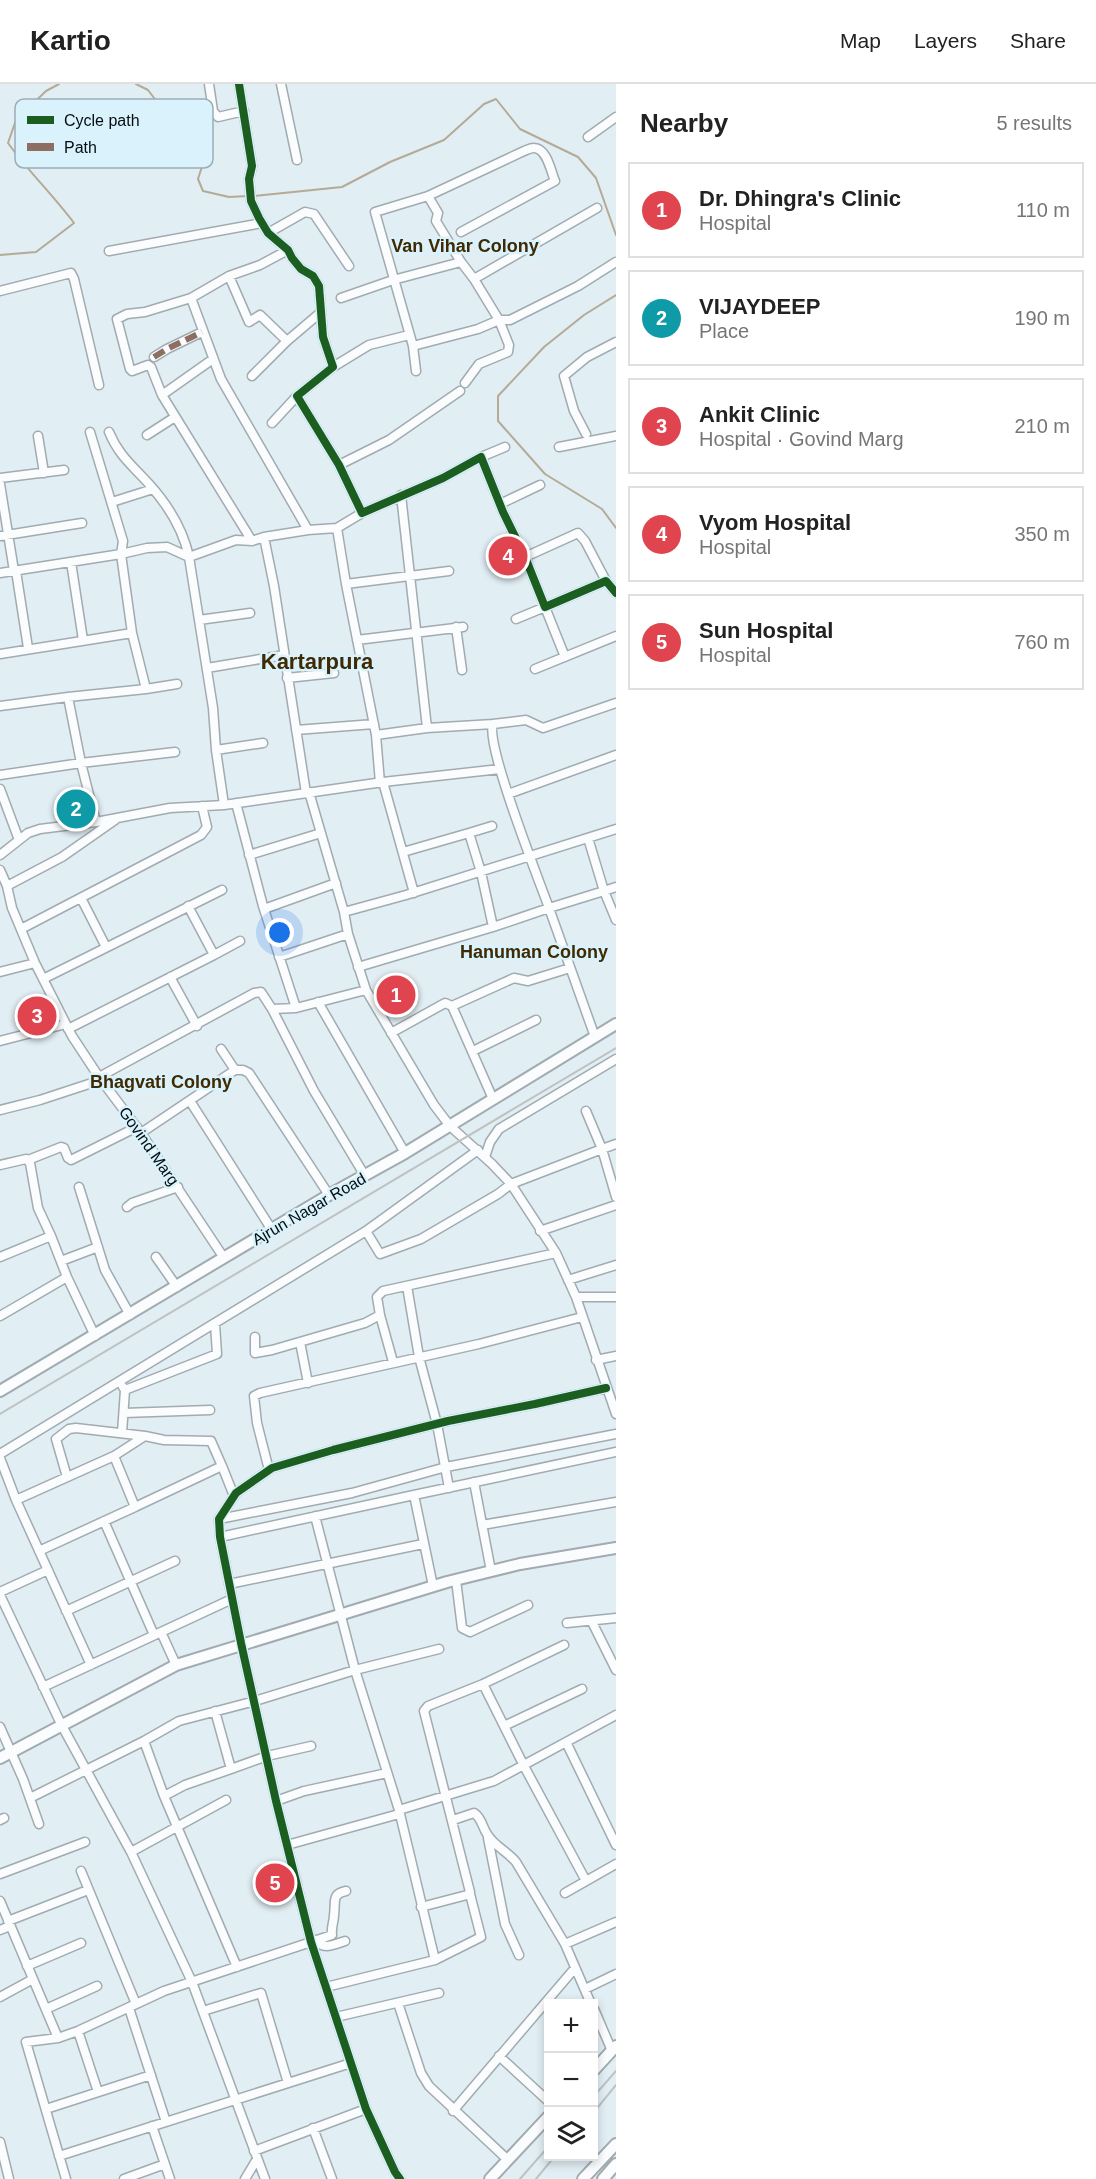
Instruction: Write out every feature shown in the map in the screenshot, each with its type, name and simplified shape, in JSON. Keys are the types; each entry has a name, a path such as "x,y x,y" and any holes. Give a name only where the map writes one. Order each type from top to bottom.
{"street":[{"path":"209,84 211,99"},
{"path":"239,84 252,166 249,179 251,201 268,233 288,250 301,269 313,276 318,286 324,336 333,367"},
{"path":"284,84 297,160"},
{"path":"213,111 218,117 244,111"},
{"path":"588,137 616,117"},
{"path":"416,371 412,346 375,213 428,196 534,147 546,157 555,181 462,232"},
{"path":"339,465 389,440 463,387 479,364 508,352 509,345 499,320 436,221 438,213 428,196"},
{"path":"474,279 597,208"},
{"path":"268,233 305,212 314,214 349,266"},
{"path":"109,251 262,223"},
{"path":"252,541 162,395 151,368 148,365 132,371 130,369 117,320 127,314 145,312 191,298 229,276 288,250"},
{"path":"341,298 393,280 461,262"},
{"path":"412,346 499,320 510,320 578,286 616,262"},
{"path":"0,291 69,273 73,275 99,385"},
{"path":"229,276 249,322 260,315 286,341"},
{"path":"191,298 221,379 308,530"},
{"path":"252,375 286,341 320,313"},
{"path":"154,357 166,348 202,332"},
{"path":"272,423 297,396 333,367 369,345 409,335"},
{"path":"586,434 574,411 564,376 587,357 616,342"},
{"path":"162,395 213,359"},
{"path":"297,396 339,465 362,513"},
{"path":"147,435 175,417"},
{"path":"90,432 123,541 121,554 132,633 146,689"},
{"path":"109,432 116,449 153,489 179,524 185,538 213,708 224,805"},
{"path":"38,436 44,473"},
{"path":"559,447 616,436"},
{"path":"0,573 147,548 167,547 189,557 236,540 252,541 308,530 337,528 362,513 443,478 505,447"},
{"path":"481,457 525,557 565,657"},
{"path":"0,478 64,470"},
{"path":"0,484 4,536 15,571 28,648"},
{"path":"500,504 540,485"},
{"path":"112,502 153,489"},
{"path":"401,495 428,728"},
{"path":"4,536 82,523"},
{"path":"337,528 376,735 381,783 414,893"},
{"path":"525,557 578,533 585,541 606,581 616,593"},
{"path":"264,537 307,793 336,883 348,934 366,990 434,1105 450,1126 478,1150 511,1184 556,1253 576,1297 616,1414"},
{"path":"71,562 83,640"},
{"path":"346,584 449,571"},
{"path":"516,619 606,581"},
{"path":"199,620 250,613"},
{"path":"357,639 460,627 462,670"},
{"path":"0,654 132,633"},
{"path":"535,669 616,636"},
{"path":"207,668 284,655"},
{"path":"287,678 334,673"},
{"path":"0,706 177,684"},
{"path":"68,697 96,822"},
{"path":"376,735 526,720 543,728 616,704"},
{"path":"296,730 374,724"},
{"path":"493,724 491,730 508,794 595,1037"},
{"path":"216,750 263,743"},
{"path":"0,776 81,763 175,752"},
{"path":"508,794 616,755"},
{"path":"0,855 28,833 40,830 170,808 224,805 500,769"},
{"path":"0,789 19,840"},
{"path":"236,803 264,909 296,1008"},
{"path":"21,929 201,835 207,827 202,806"},
{"path":"7,886 62,857 118,818"},
{"path":"403,852 492,826"},
{"path":"344,912 414,893 616,829"},
{"path":"249,855 321,833"},
{"path":"469,833 481,872 493,927"},
{"path":"588,838 604,891 616,920"},
{"name":"Govind Marg","path":"0,870 7,886 12,908 35,963 67,1027 224,1258"},
{"path":"264,909 336,883"},
{"path":"358,967 616,887"},
{"path":"43,979 222,890"},
{"path":"81,898 106,947"},
{"path":"188,906 214,955"},
{"path":"279,957 348,934"},
{"path":"0,1041 67,1027 240,941"},
{"path":"0,972 35,963"},
{"path":"452,1006 514,978 528,981 570,968"},
{"path":"170,977 196,1026"},
{"path":"272,1009 296,1008 366,990"},
{"path":"0,1110 40,1100 100,1078 254,993 261,992 314,1091 365,1176"},
{"path":"318,1002 405,1153"},
{"path":"391,1033 445,1003 452,1006 493,1099"},
{"path":"473,1052 536,1020"},
{"name":"Ajrun Nagar Road","path":"0,1391 96,1336 329,1195 405,1153 616,1024"},
{"path":"221,1049 235,1070"},
{"path":"485,1157 490,1142 499,1129 616,1059"},
{"path":"0,1165 28,1160 61,1147 71,1160 139,1130 190,1101 235,1070 243,1070 249,1073 329,1195"},
{"path":"190,1101 272,1230"},
{"path":"586,1111 602,1149 616,1197"},
{"path":"366,1231 380,1254 421,1239 511,1184 616,1144"},
{"path":"0,1454 122,1386 215,1324 366,1231 478,1150"},
{"path":"28,1160 32,1165 38,1208 67,1277 96,1336"},
{"path":"79,1187 105,1270 130,1315"},
{"path":"127,1208 132,1203 177,1187"},
{"path":"540,1231 616,1205"},
{"path":"0,1257 51,1236"},
{"path":"60,1261 99,1247"},
{"path":"393,1362 376,1297 383,1291 556,1253"},
{"path":"156,1257 177,1287"},
{"path":"568,1280 616,1265"},
{"path":"0,1316 67,1277"},
{"path":"407,1286 419,1357 437,1424 449,1488"},
{"path":"576,1297 616,1297"},
{"path":"255,1337 255,1353 364,1323 380,1315"},
{"path":"269,1470 257,1423 254,1396 260,1393 479,1344 582,1317"},
{"path":"122,1386 217,1354 215,1324"},
{"path":"300,1342 308,1383"},
{"path":"596,1360 616,1356"},
{"path":"122,1386 124,1413 122,1433"},
{"path":"398,2178 366,2109 313,1941 276,1801 232,1599 220,1537 219,1519 234,1496 269,1470 333,1450 437,1424 606,1388"},
{"path":"124,1413 210,1410"},
{"path":"67,1477 56,1439 69,1429 122,1433 164,1440 211,1441 234,1496"},
{"path":"219,1519 352,1492 446,1467 616,1434"},
{"path":"16,1500 114,1456 145,1436"},
{"path":"220,1537 616,1452"},
{"path":"114,1456 135,1507"},
{"path":"0,1458 16,1500 91,1665"},
{"path":"39,1551 222,1466"},
{"path":"474,1482 491,1571"},
{"path":"414,1495 433,1586"},
{"path":"482,1525 616,1502"},
{"path":"315,1516 355,1670 399,1812 435,1960"},
{"path":"104,1521 130,1581 176,1665"},
{"path":"229,1584 423,1544"},
{"path":"0,1758 176,1665 241,1643 433,1586 491,1571 616,1548"},
{"path":"66,1611 175,1561"},
{"path":"48,1570 0,1593 61,1724 131,1852 192,1982 265,2179"},
{"path":"456,1580 462,1628 470,1632 528,1605"},
{"path":"43,1687 232,1599"},
{"path":"567,1623 616,1618"},
{"path":"592,1622 616,1670"},
{"path":"326,1987 435,1960 481,1937 447,1795 424,1712 428,1706 483,1684 564,1645"},
{"path":"30,1798 179,1721 255,1701 355,1670 439,1649"},
{"path":"483,1684 586,1881"},
{"path":"504,1726 582,1689"},
{"path":"215,1711 231,1769"},
{"path":"287,1845 494,1781 616,1715"},
{"path":"0,1728 39,1824"},
{"path":"144,1741 164,1796 237,1967"},
{"path":"567,1743 616,1845"},
{"path":"164,1796 185,1785 267,1756 311,1746"},
{"path":"276,1801 304,1791 387,1773"},
{"path":"131,1852 226,1800"},
{"path":"453,1820 474,1813 478,1816 487,1835 505,1924 519,1955"},
{"path":"487,1835 496,1846 507,1852 516,1862 565,1944 589,1999"},
{"path":"0,1874 85,1842"},
{"path":"565,1893 616,1864"},
{"path":"81,1871 133,2006 166,2122"},
{"path":"0,1930 88,1890"},
{"path":"66,2179 26,2042 58,2038 164,1991 332,1935 334,1898 346,1890"},
{"path":"421,1907 470,1894"},
{"path":"0,1901 58,2038"},
{"path":"565,1944 615,1926"},
{"path":"313,1941 324,1947 345,1941"},
{"path":"27,1966 81,1943"},
{"path":"453,2111 575,1968"},
{"path":"585,1989 616,1974"},
{"path":"0,1997 33,1979"},
{"path":"46,2009 97,1986"},
{"path":"203,2011 261,1993 288,2083"},
{"path":"336,2017 439,1993"},
{"path":"398,2003 421,2073 429,2086 453,2111 508,2160"},
{"path":"598,2017 614,2048 598,2066"},
{"path":"78,2031 99,2092"},
{"path":"499,2056 544,2096"},
{"path":"59,2156 351,2063"},
{"path":"46,2109 151,2075"},
{"path":"245,2179 256,2155 313,2128 366,2109"},
{"path":"490,2179 544,2122"},
{"path":"152,2126 170,2179"},
{"path":"313,2128 332,2179"},
{"path":"0,2142 9,2179"},
{"path":"583,2179 616,2144"},
{"path":"124,2179 165,2164"},
{"path":"603,2179 616,2164"}],"waterway":[{"path":"38,99 59,84"},
{"path":"136,84 148,90 155,99"},
{"path":"254,196 342,187 390,162 444,140 484,104 496,99 520,129 578,157 596,178 616,235"},
{"path":"15,123 8,143 15,152"},
{"path":"0,255 36,252 74,223 28,168"},
{"path":"202,168 198,179 203,191 229,197 248,196"},
{"path":"616,295 584,315 544,347 498,396 498,421 545,474 602,509 616,528"}],"railway":[{"path":"0,1414 616,1048"},
{"path":"598,2091 616,2071"},
{"path":"598,2107 616,2085"},
{"path":"520,2179 544,2152"},
{"path":"536,2179 551,2161"}],"marked path":[{"path":"154,357 202,332"}],"cycle path":[{"path":"239,84 252,166 249,179 251,201 268,233 288,250 301,269 313,276 319,286 323,337 333,367 297,396 339,465 362,513 443,478 481,457 545,607 606,581 616,593"},
{"path":"400,2179 366,2109 311,1942 276,1801 241,1643 220,1537 219,1519 236,1493 272,1468 448,1421 606,1388"}],"place":[{"name":"Vyom Hospital","path":"508,556"},
{"name":"VIJAYDEEP","path":"76,809"},
{"name":"Dr. Dhingra's Clinic","path":"396,995"},
{"name":"Ankit Clinic","path":"37,1016"},
{"name":"Sun Hospital","path":"275,1883"}],"district":[{"name":"Van Vihar Colony","path":"465,246"},
{"name":"Kartarpura","path":"317,661"},
{"name":"Hanuman Colony","path":"534,952"},
{"name":"Bhagvati Colony","path":"161,1082"}]}
